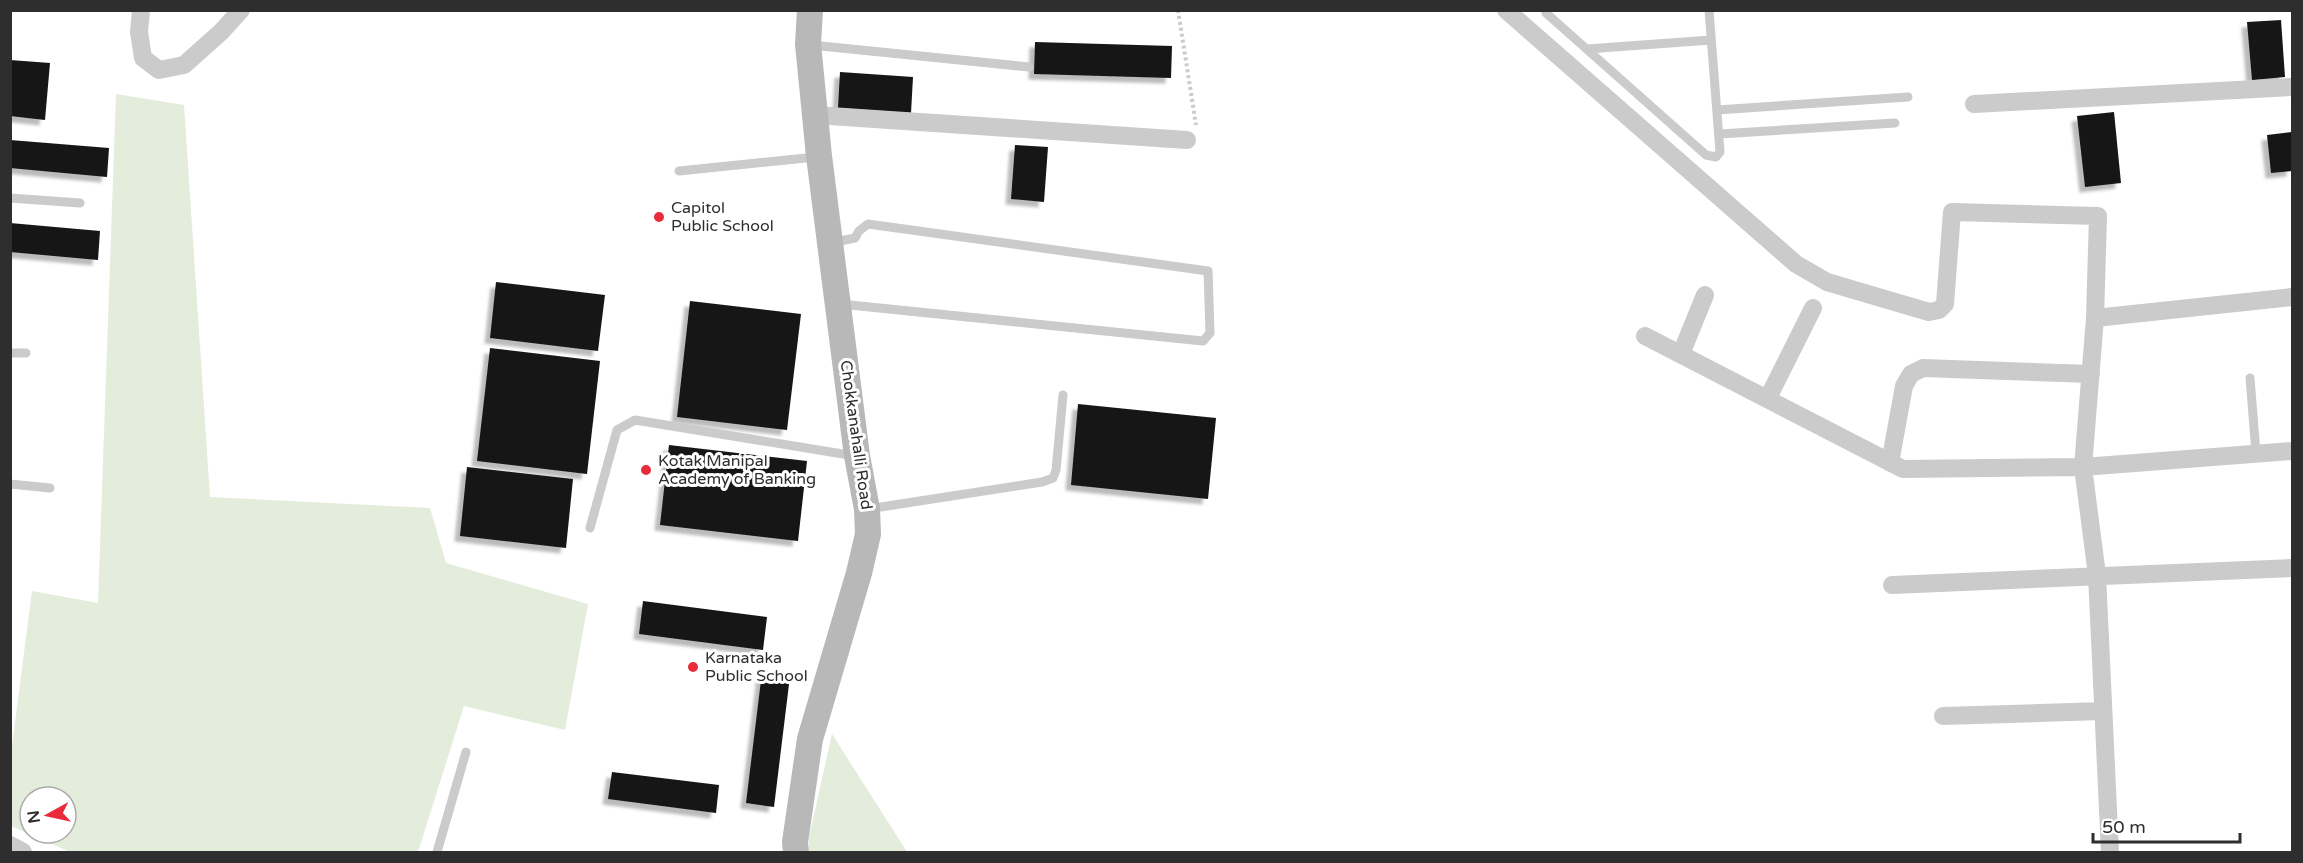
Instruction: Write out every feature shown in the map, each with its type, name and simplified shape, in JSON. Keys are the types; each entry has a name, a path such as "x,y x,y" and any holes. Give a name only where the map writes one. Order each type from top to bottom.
{"street":[{"path":"141,10 139,32 142,58 159,70 184,65 221,32 241,10"},
{"name":"Chokkanahalli Road","path":"796,852 795,842 810,740 859,573 868,534 867,509 857,456 819,156 808,44 810,10"},
{"path":"1506,10 1796,264 1827,282 1929,312 1939,310 1945,304 1952,212 2098,216 2095,318 2083,467 2097,575 2110,852"},
{"path":"1974,104 2292,87"},
{"path":"815,115 1192,138"},
{"path":"1681,354 1705,295"},
{"path":"2095,318 2292,297"},
{"path":"1768,398 1813,308"},
{"path":"1646,336 1903,470 2083,467 2292,451"},
{"path":"1890,463 1904,386 1911,374 1923,368 2091,374"},
{"path":"1892,585 2292,568"},
{"path":"1943,716 2102,711"},
{"path":"10,845 23,852"}],"lane":[{"path":"1545,11 1710,157 1716,157 1720,152 1709,10"},
{"path":"1587,49 1711,40"},
{"path":"808,44 1029,67"},
{"path":"1717,110 1908,98"},
{"path":"1719,134 1895,123"},
{"path":"679,171 819,156"},
{"path":"10,198 80,203"},
{"path":"830,243 855,238 859,231 868,224 1208,271 1210,333 1203,341 838,303"},
{"path":"10,353 26,353"},
{"path":"2250,378 2256,453"},
{"path":"867,509 1053,478 1056,470 1063,395"},
{"path":"590,528 617,430 635,420 857,456"},
{"path":"10,484 50,488"},
{"path":"437,852 466,752"}],"path":[{"path":"1178,10 1192,138"}],"green space":[{"path":"116,94 184,105 210,497 430,508 446,563 588,604 565,730 464,706 418,852 70,852 54,845 78,845 78,785 18,785 18,829 11,826 11,753 32,591 98,603"},
{"path":"832,734 907,852 809,852 809,837"}],"building":[{"path":"2281,20 2285,77 2252,80 2247,22"},
{"path":"1035,42 1172,46 1171,78 1034,74"},
{"path":"10,60 50,63 45,120 10,116"},
{"path":"840,72 913,77 911,113 838,108"},
{"path":"2114,112 2121,183 2085,187 2077,116"},
{"path":"2292,132 2292,171 2271,173 2267,135"},
{"path":"10,140 109,148 107,177 10,168"},
{"path":"1015,145 1048,147 1044,202 1011,199"},
{"path":"10,223 100,231 98,260 10,252"},
{"path":"496,282 605,295 598,351 490,338"},
{"path":"690,301 801,314 787,430 677,417"},
{"path":"490,348 600,361 587,474 477,461"},
{"path":"1078,404 1216,418 1208,499 1071,485"},
{"path":"669,445 807,461 798,541 660,525"},
{"path":"467,467 573,479 566,548 460,536"},
{"path":"643,601 767,617 763,650 639,634"},
{"path":"762,672 790,676 774,807 746,803"},
{"path":"612,772 719,785 716,813 608,799"}],"place":[{"name":"Capitol Public School","path":"659,217"},
{"name":"Kotak Manipal Academy of Banking","path":"646,470"},
{"name":"Karnataka Public School","path":"693,667"}]}
